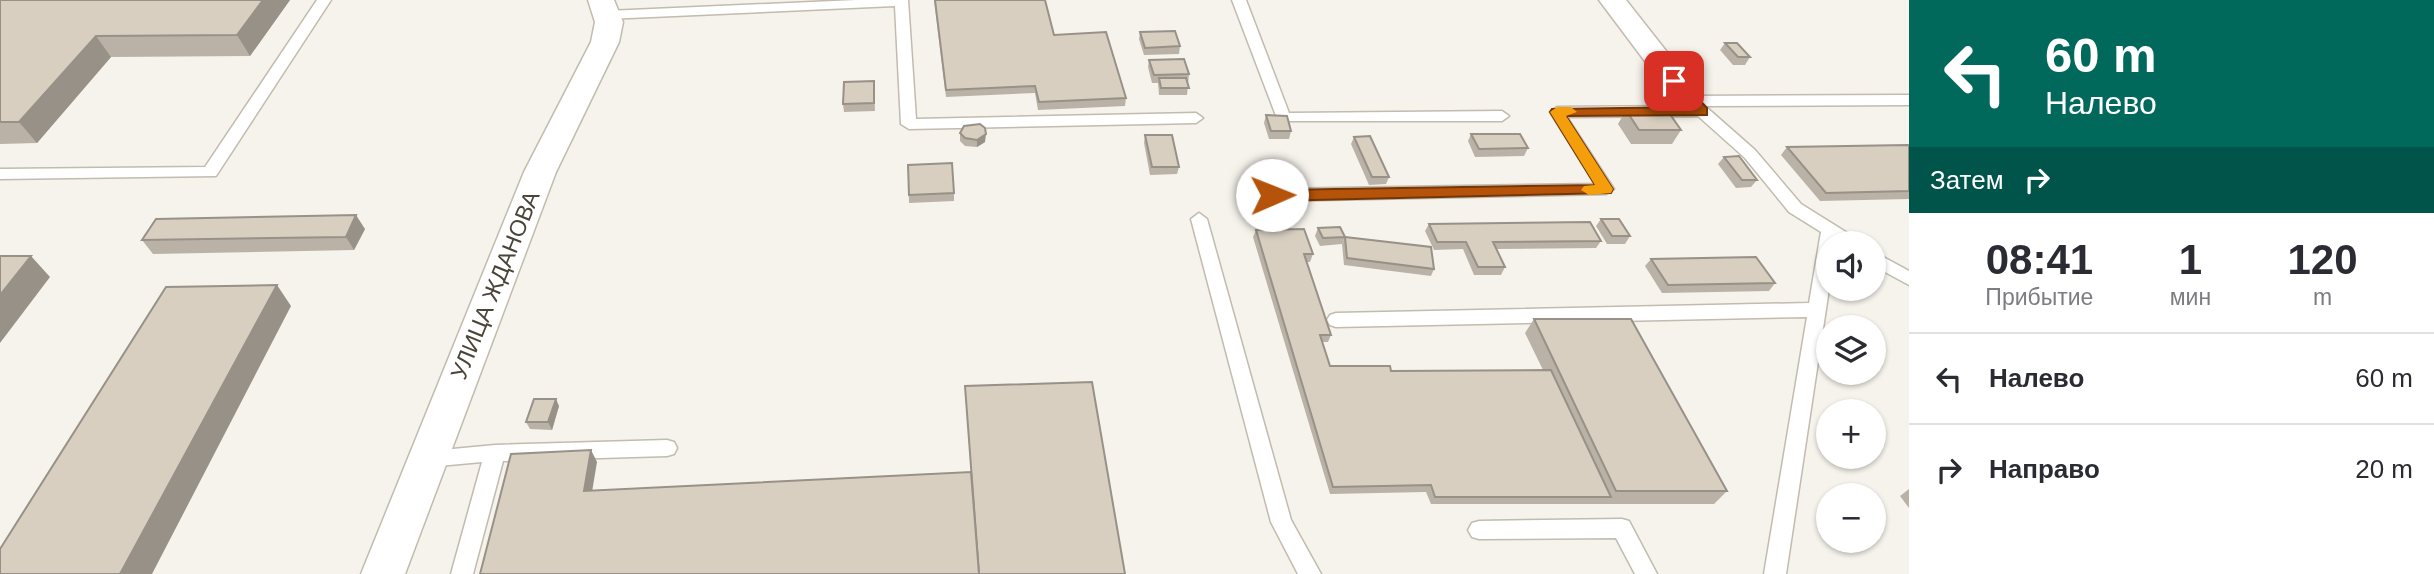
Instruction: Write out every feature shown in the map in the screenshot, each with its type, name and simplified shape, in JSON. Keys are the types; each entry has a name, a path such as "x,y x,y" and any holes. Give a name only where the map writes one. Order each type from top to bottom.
{"street":[{"path":"1612,0 1696,106"},
{"name":"УЛИЦА ЖДАНОВА","path":"383,574 535,184 605,42 609,22 604,7"}],"lane":[{"path":"0,174 210,172 324,0"},
{"path":"1239,0 1283,118 1502,116"},
{"path":"604,7 901,1 909,124 1196,118"},
{"path":"1272,195 1606,189 1557,112 1909,100"},
{"path":"1696,106 1750,154 1795,208 1830,230 1775,574"},
{"path":"1199,219 1282,522 1310,574"},
{"path":"1886,265 1909,279"},
{"path":"1336,320 1816,310"},
{"path":"428,458 495,453 667,448"},
{"path":"462,574 495,453"},
{"path":"1479,530 1622,528 1646,574"}],"building":[{"path":"0,0 263,0 237,35 96,36 19,122 0,122"},
{"path":"935,0 1045,0 1054,35 1106,32 1126,98 1039,102 1035,86 946,90"},
{"path":"1175,31 1180,46 1145,48 1140,32"},
{"path":"1725,43 1737,43 1750,57 1738,57"},
{"path":"1184,59 1189,74 1154,75 1149,60"},
{"path":"1159,78 1186,78 1189,88 1161,88"},
{"path":"874,81 874,103 843,104 844,82"},
{"path":"1626,110 1667,110 1681,130 1639,130"},
{"path":"1266,115 1287,116 1291,131 1271,131"},
{"path":"980,124 985,128 986,134 977,140 965,138 960,133 964,126"},
{"path":"1471,134 1520,134 1528,148 1479,149"},
{"path":"1145,135 1172,135 1179,167 1152,167"},
{"path":"1370,136 1389,177 1372,177 1354,137"},
{"path":"1908,145 1909,191 1826,193 1787,147"},
{"path":"1739,156 1757,180 1742,180 1724,157"},
{"path":"952,163 954,193 909,195 908,165"},
{"path":"356,215 346,237 142,240 156,219"},
{"path":"1601,219 1619,219 1630,236 1612,236"},
{"path":"1590,222 1601,241 1493,242 1505,267 1478,267 1466,242 1437,242 1429,224"},
{"path":"1340,227 1345,237 1323,238 1318,228"},
{"path":"1304,229 1313,254 1304,254 1331,335 1320,335 1330,366 1390,366 1391,371 1551,370 1611,497 1435,497 1431,485 1333,487 1256,230"},
{"path":"1345,237 1431,247 1434,269 1347,258"},
{"path":"0,256 31,256 0,295"},
{"path":"1756,257 1775,283 1668,285 1651,259"},
{"path":"277,285 120,574 0,574 0,549 166,287"},
{"path":"1534,319 1631,319 1727,491 1616,491"},
{"path":"1092,382 1125,574 979,574 965,386"},
{"path":"534,399 556,399 548,422 526,422"},
{"path":"591,450 584,491 971,472 979,574 480,574 511,454"}],"slow traffic":[{"path":"1571,112 1557,112 1606,189 1589,190"}],"route":[{"path":"1272,195 1606,189 1557,112 1702,111 1674,81"}]}
